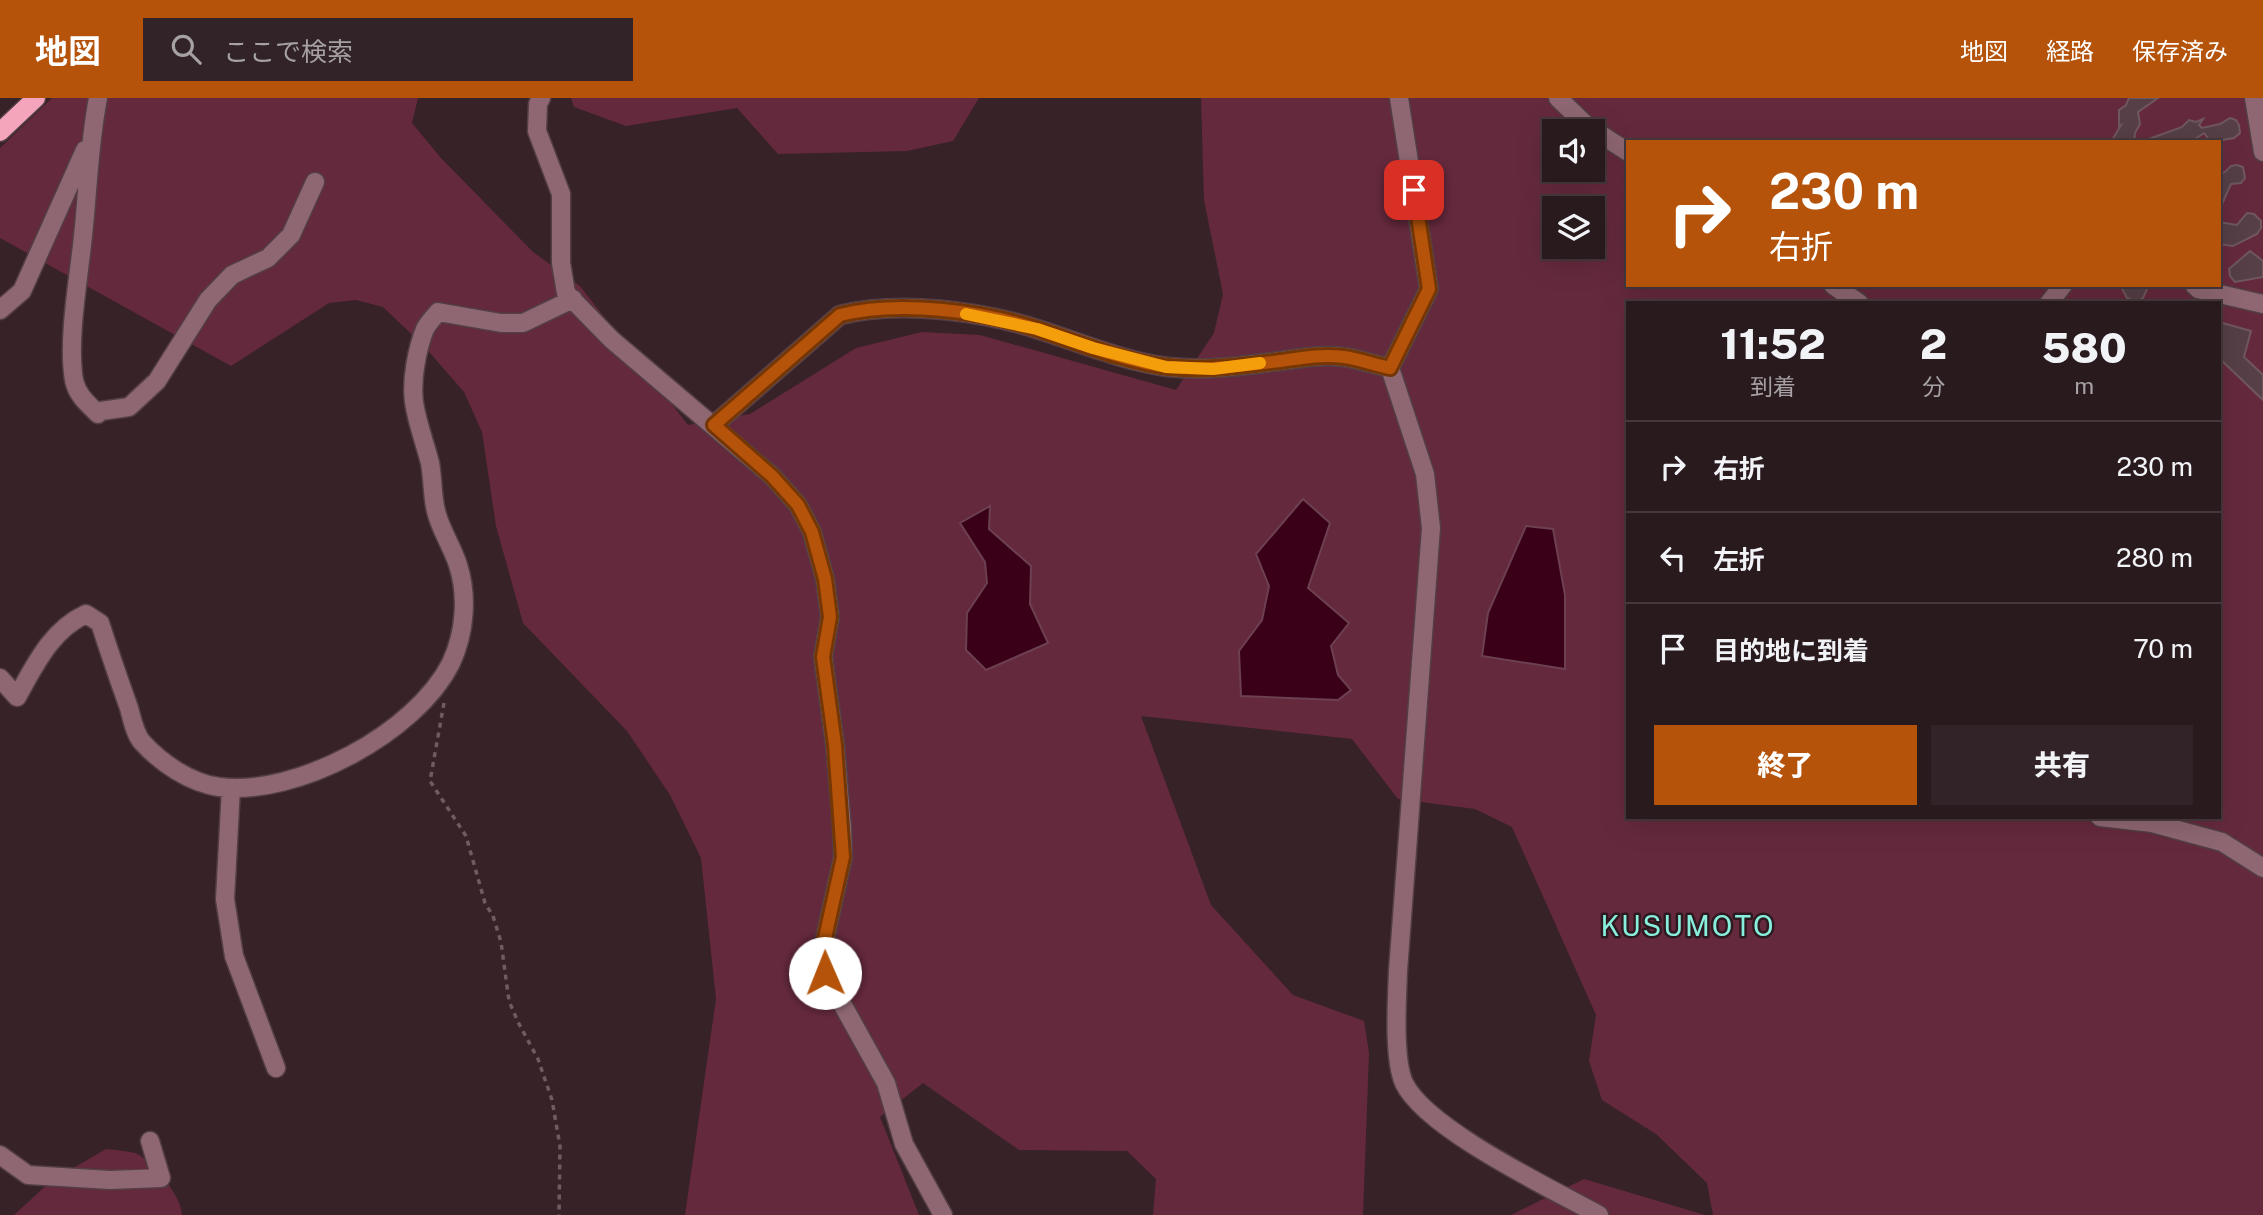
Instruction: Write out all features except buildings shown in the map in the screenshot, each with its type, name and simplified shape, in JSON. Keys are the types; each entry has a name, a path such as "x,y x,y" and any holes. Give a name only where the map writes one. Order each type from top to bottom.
{"main road":[{"path":"0,132 36,98"}],"street":[{"path":"97,98 90,137 84,230 73,331 74,379 79,395 98,414 100,411 129,407 157,381 208,300 232,275 268,258 291,235 315,182"},
{"path":"541,98 538,104 537,131 561,194 561,263 566,293 612,340 772,476 798,505 812,532 825,579 830,617 823,657 835,745 843,857 825,938 825,973 886,1083 904,1144 943,1215"},
{"path":"1399,98 1429,289 1390,368 1425,474 1431,528 1398,971 1396,1034 1403,1081 1432,1116 1468,1141 1599,1215"},
{"path":"1558,98 1586,125 1626,151"},
{"path":"2254,98 2263,152"},
{"path":"0,310 22,291 90,137"},
{"path":"1836,287 1856,301"},
{"path":"2051,301 2061,287"},
{"path":"2196,287 2263,304"},
{"path":"0,678 17,697 47,645 70,621 86,614 100,623 139,740 160,760 197,782 242,789 284,782 337,762 364,748 401,721 433,690 451,663 461,634 465,609 458,567 436,511 430,466 413,398 416,365 426,327 438,312 501,323 523,323 573,299"},
{"path":"714,425 840,315 858,310 943,310 993,319 1037,329 1093,348 1166,367 1213,369 1315,356 1343,357 1390,368"},
{"path":"231,788 225,899 234,956 276,1068"},
{"path":"2117,819 2152,823 2222,842 2263,868"},
{"path":"0,1156 28,1175 110,1180 161,1178 150,1141"}],"path":[{"path":"444,702 430,781 466,836 485,903 493,916 501,942 509,1001 538,1059 552,1100 560,1146 559,1215"}],"shaded area":[{"path":"52,98 418,98 412,123 441,158 533,252 580,286 688,425 750,414 856,348 922,332 980,335 1176,390 1214,333 1223,294 1204,200 1201,98 2263,98 2263,1215 1713,1215 1707,1183 1656,1134 1602,1100 1589,1061 1596,1015 1512,827 1475,809 1398,799 1352,739 1141,716 1211,905 1293,995 1364,1021 1369,1053 1363,1215 1153,1215 1156,1179 1127,1151 1019,1150 923,1083 880,1117 919,1215 685,1215 716,999 701,858 670,795 627,731 523,623 496,526 482,432 464,392 424,346 383,307 356,300 329,303 231,366 0,238 0,148"},
{"path":"571,98 979,98 953,141 907,151 778,154 737,108 626,126 574,107"},
{"path":"1303,499 1330,523 1308,588 1349,623 1331,646 1338,675 1351,690 1338,700 1241,696 1239,651 1262,620 1269,586 1256,554"},
{"path":"990,506 989,529 1031,566 1030,604 1048,643 986,670 966,650 967,613 987,583 985,562 960,523"},
{"path":"1526,526 1553,529 1565,595 1565,669 1482,656 1488,613"},
{"path":"106,1149 135,1153 150,1163 172,1189 182,1215 14,1215 51,1181"},
{"path":"1584,1179 1705,1215 1511,1215"}],"slow traffic":[{"path":"966,314 1037,329 1093,348 1166,367 1213,369 1260,363"}],"district":[{"name":"KUSUMOTO","path":"1688,926"}],"route":[{"path":"825,973 825,938 843,857 835,745 823,657 830,617 825,579 812,532 798,505 772,476 714,425 840,315 858,310 943,310 993,319 1037,329 1093,348 1166,367 1213,369 1315,356 1343,357 1390,368 1429,289 1414,190"}]}
